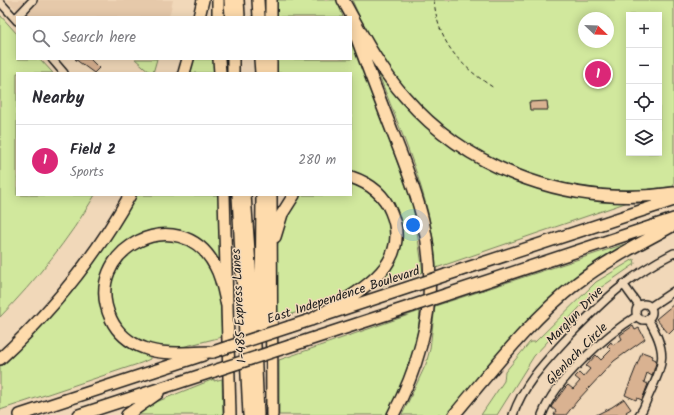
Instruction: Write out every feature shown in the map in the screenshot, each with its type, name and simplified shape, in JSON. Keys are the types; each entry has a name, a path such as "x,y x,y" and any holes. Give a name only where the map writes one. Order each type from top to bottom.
{"highway":[{"path":"199,16 203,0"},
{"path":"218,0 218,16"},
{"path":"230,0 231,16"},
{"path":"238,0 239,16"},
{"path":"258,0 259,16"},
{"path":"271,0 271,16"},
{"path":"343,0 349,16"},
{"path":"343,0 352,16"},
{"path":"352,16 371,50 404,97 442,132 479,158 513,174 566,190 623,196 674,193"},
{"path":"352,26 418,202 430,261 429,302 423,342 410,382 393,415"},
{"path":"184,72 188,60"},
{"path":"220,60 220,72"},
{"path":"232,60 233,72"},
{"path":"240,60 240,72"},
{"path":"260,60 261,72"},
{"path":"271,60 271,72"},
{"path":"311,320 376,278 386,268 394,248 396,227 392,213 386,201 370,186 352,177"},
{"path":"0,358 33,327 69,286 98,248 129,196"},
{"path":"224,196 230,415"},
{"path":"238,196 249,415"},
{"name":"I-485 Express Lanes","path":"245,196 254,322 258,415"},
{"name":"I-485 Express Lanes","path":"262,196 261,319 264,415"},
{"path":"271,196 272,415"},
{"path":"272,266 279,222 285,207 293,196"},
{"name":"East Independence Boulevard","path":"20,415 674,200"},
{"path":"79,415 674,219"},
{"path":"454,415 516,341 561,296 611,259 674,225"},
{"path":"213,352 157,352 143,348 131,342 116,327 107,308 105,294 109,273 119,255 136,242 156,235 177,236 196,245 211,259 221,280 227,306"},
{"path":"127,415 134,408 172,384"}],"street":[{"path":"20,16 33,0"},
{"path":"0,2 16,18"},
{"path":"53,60 63,72"},
{"name":"Marglyn Drive","path":"512,415 526,387 538,369 597,307 638,272 674,253"},
{"path":"623,284 639,306"},
{"path":"650,307 674,291"},
{"path":"639,306 645,305 650,307"},
{"path":"639,306 637,316 642,319 648,319"},
{"path":"648,319 651,314 650,307"},
{"name":"Glenloch Circle","path":"542,415 551,395 574,369 615,330 637,316"},
{"path":"639,415 662,360 662,349 658,335 648,319"}],"path":[{"path":"434,0 439,25 449,47 470,72 494,88"}],"shaded area":[{"path":"7,0 173,0 169,16 22,16"}],"green space":[{"path":"267,0 337,0 343,16 267,16"},
{"path":"352,0 674,0 674,186 636,190 598,188 560,183 523,172 488,157 456,137 426,113 400,84 379,54"},
{"path":"0,15 16,33 16,60 41,60 52,72 16,72 16,196 94,196 51,259 0,317"},
{"path":"352,41 413,205 423,272 375,288 373,286 390,265 393,212 352,176 352,72 269,72 268,60 352,60"},
{"path":"136,60 157,60 153,72 150,72"},
{"path":"192,60 215,60 216,72 188,72"},
{"path":"376,67 481,163 628,202 436,268 434,242 422,190 405,140"},
{"path":"352,184 357,186 369,193 383,209 388,221 389,242 383,260 371,275 355,288 336,298 277,318 277,252 283,220 290,206 299,196 352,196"},
{"path":"135,196 219,196 221,263 219,263 206,246 191,235 173,229 155,230 138,235 122,245 110,260 103,280 101,302 108,321 118,333 132,346 150,356 150,359 0,410 0,364 8,357 119,224"},
{"path":"163,237 193,246 214,272 220,299 222,337 182,347 164,348 147,345 130,336 116,320 109,298 112,274 130,249"},
{"path":"628,243 566,284 542,307 447,415 402,415 426,364 430,349 435,306"},
{"path":"634,259 635,264 593,293 534,356 497,415 481,415 504,381 505,372 530,342 535,342 596,282"},
{"path":"420,311 419,325 409,365 399,391 386,415 279,415 279,360"},
{"path":"214,379 214,381 222,379 223,415 132,415 146,406"}],"building":[{"path":"76,60 91,60 99,68 95,72 93,72"},
{"path":"547,101 548,110 530,110 529,102"},
{"path":"674,304 674,329 669,334 656,319"},
{"path":"633,326 635,330 639,328 645,339 614,361 566,415 554,415 556,411 551,407 565,388 568,385 573,389 580,381 575,377 579,373 583,377 590,369 586,366 596,355 601,360 611,350 607,346 611,342 613,345 622,339 620,335"},
{"path":"642,352 653,356 652,358 656,360 656,363 652,376 647,373 644,382 648,384 642,400 637,398 636,400 625,395"},
{"path":"624,399 631,409 626,412 628,415 596,415 612,407"}],"place":[{"name":"Field 2","path":"598,74"}]}
